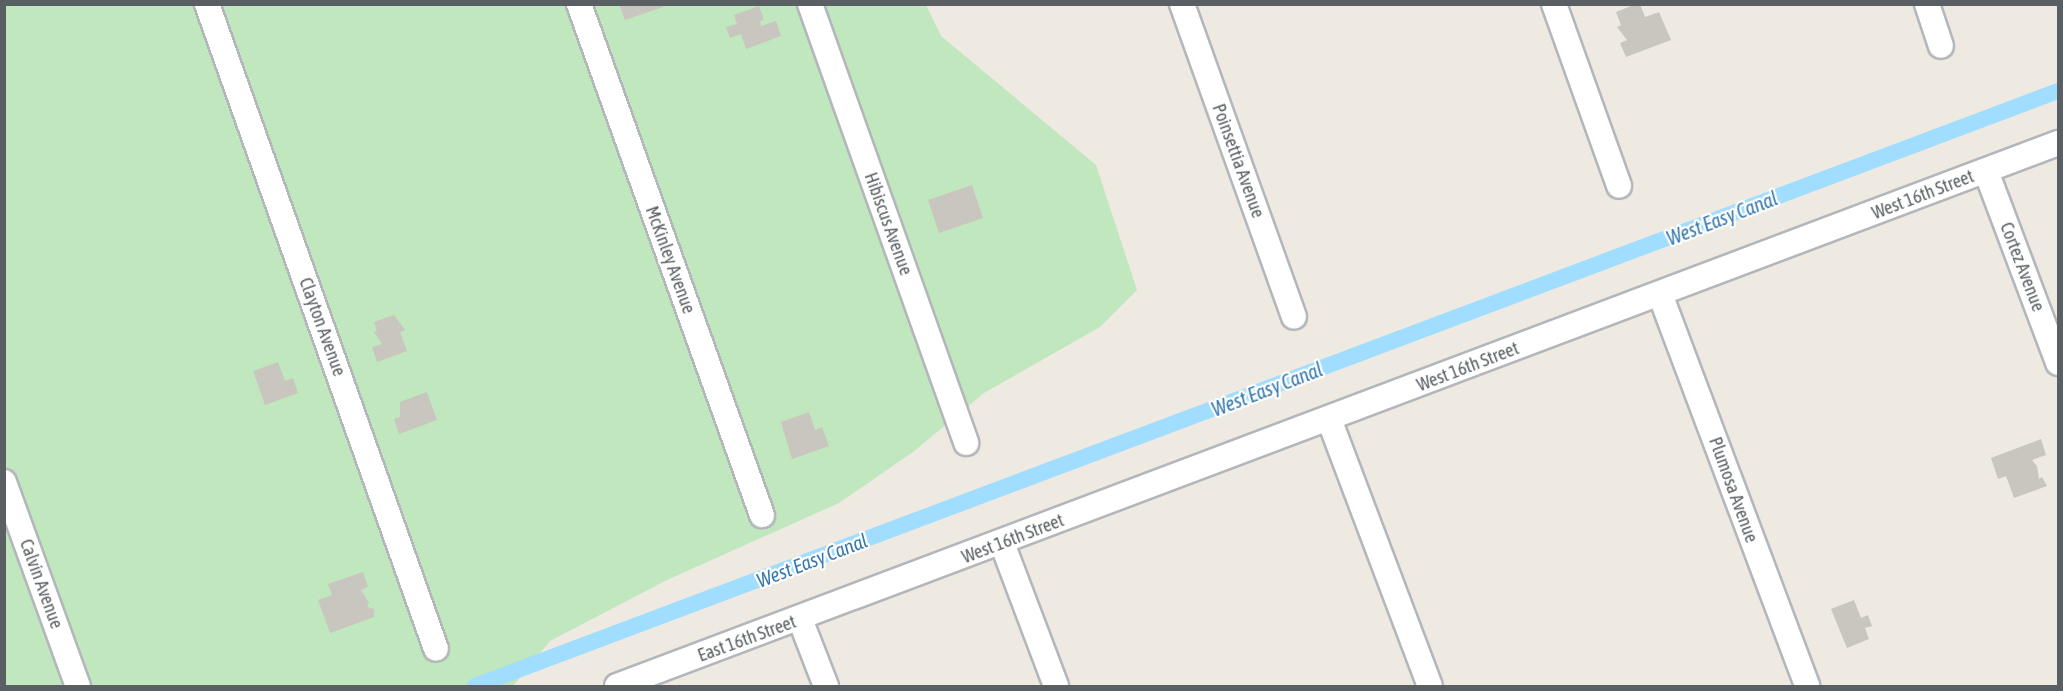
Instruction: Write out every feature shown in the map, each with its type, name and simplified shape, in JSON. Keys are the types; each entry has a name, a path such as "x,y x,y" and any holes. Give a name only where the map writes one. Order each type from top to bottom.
{"street":[{"name":"Clayton Avenue","path":"207,4 436,650"},
{"name":"McKinley Avenue","path":"579,4 762,514"},
{"name":"Hibiscus Avenue","path":"810,4 966,443"},
{"name":"Poinsettia Avenue","path":"1182,4 1294,317"},
{"path":"1554,4 1618,186"},
{"path":"1926,4 1941,46"},
{"name":"West 16th Street","path":"877,589 2058,143"},
{"name":"Cortez Avenue","path":"1986,171 2058,363"},
{"name":"Plumosa Avenue","path":"1660,294 1807,687"},
{"path":"1329,419 1430,687"},
{"name":"Calvin Avenue","path":"4,482 78,687"},
{"path":"1002,543 1056,687"},
{"name":"East 16th Street","path":"617,687 877,589"},
{"path":"800,619 826,687"}],"green space":[{"path":"4,5 926,5 941,36 1096,165 1137,290 1100,327 984,393 913,452 839,503 667,580 550,641 513,686 5,686"}],"building":[{"path":"619,4 663,4 663,7 625,20"},
{"path":"1640,4 1645,17 1659,12 1671,40 1626,57 1620,43 1627,40 1617,27 1621,25 1616,12"},
{"path":"759,6 764,20 760,21 761,26 776,21 781,36 746,49 741,34 730,38 726,27 737,24 734,15"},
{"path":"972,185 983,218 939,233 928,200"},
{"path":"394,315 405,330 400,332 407,351 377,362 372,347 382,344 374,332 377,331 374,322"},
{"path":"278,362 285,381 293,378 298,393 265,405 253,371"},
{"path":"427,392 437,420 399,434 394,419 400,417 400,402"},
{"path":"809,412 815,430 822,427 829,446 792,459 781,422"},
{"path":"2041,439 2046,455 2032,460 2037,466 2039,479 2042,477 2047,486 2014,498 2006,476 1998,479 1991,458"},
{"path":"363,572 368,587 361,590 369,603 367,607 374,609 374,617 330,633 318,600 332,595 328,584"},
{"path":"1854,600 1861,618 1868,615 1872,626 1865,628 1869,639 1847,648 1831,609"}],"waterway":[{"name":"West Easy Canal","path":"475,686 2058,91"}]}
